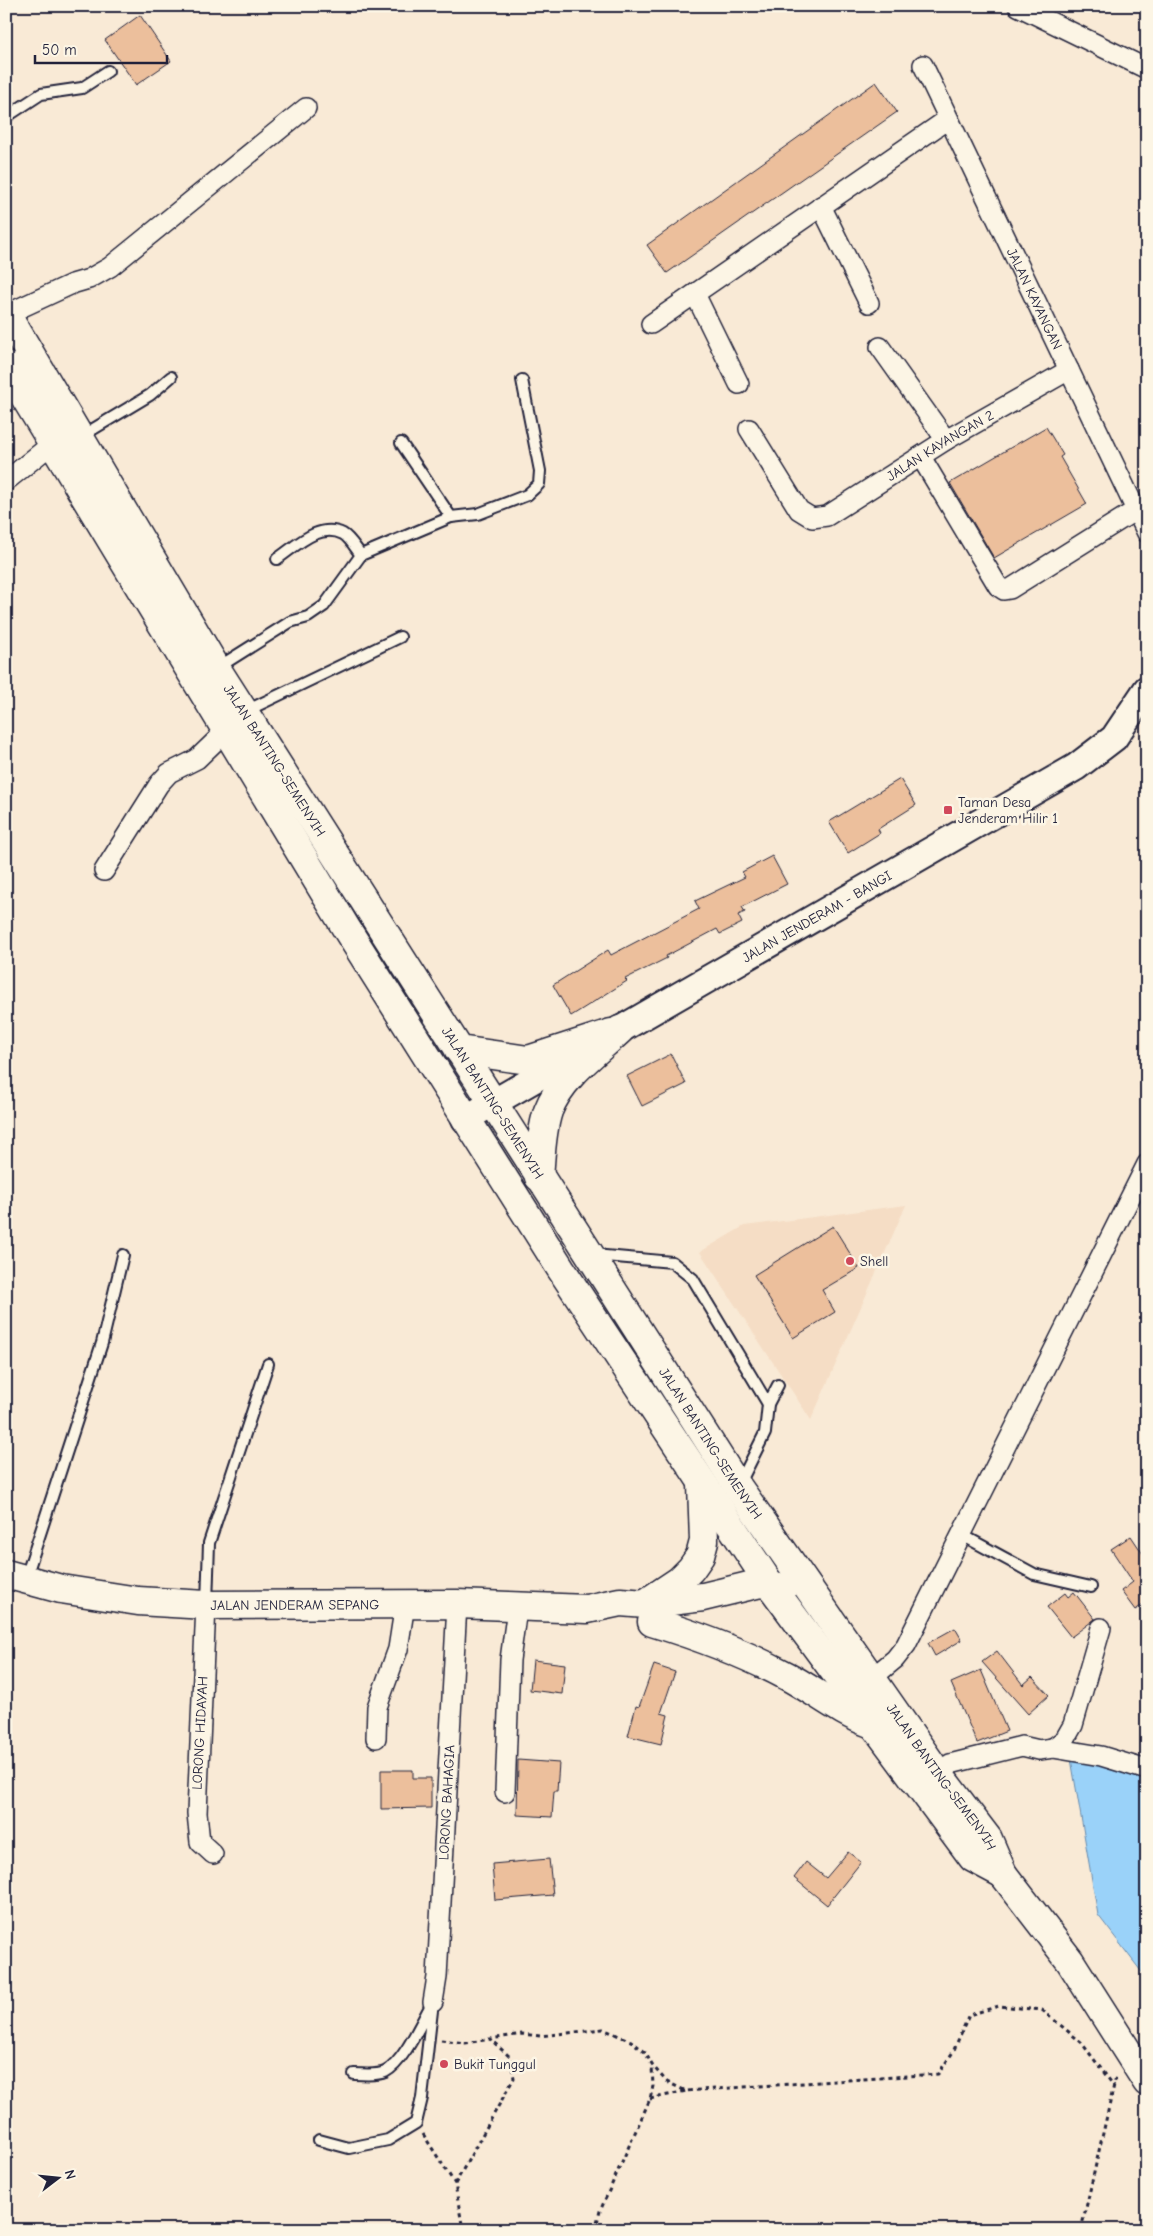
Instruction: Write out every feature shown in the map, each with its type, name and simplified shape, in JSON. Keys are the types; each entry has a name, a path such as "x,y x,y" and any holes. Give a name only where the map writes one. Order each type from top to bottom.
{"main road":[{"name":"JALAN BANTING-SEMENYIH","path":"6,314 216,668 236,721 465,1118 702,1484 771,1586 973,1858 1003,1874"},
{"name":"JALAN BANTING-SEMENYIH","path":"6,366 53,443 236,721 459,1050 742,1494 822,1605 937,1772 988,1838 1003,1874 1070,1962 1147,2082"},
{"name":"JALAN JENDERAM - BANGI","path":"465,1118 1076,767 1114,738 1147,689"},
{"path":"459,1050 528,1060 620,1030"},
{"path":"539,1177 548,1112 558,1092 576,1071 620,1030"},
{"path":"649,1613 691,1569 700,1556 704,1541 702,1484"},
{"path":"742,1494 773,1558 775,1568 771,1586"},
{"name":"JALAN JENDERAM SEPANG","path":"16,1577 61,1589 138,1601 206,1605 457,1604 517,1608 587,1609 620,1602 649,1613"},
{"path":"649,1613 761,1583 801,1592 822,1605"},
{"path":"649,1613 787,1676 853,1717 874,1724"}],"street":[{"path":"1018,6 1147,69"},
{"name":"JALAN KAYANGAN","path":"923,65 1147,532"},
{"path":"6,314 72,284 89,279 110,267 306,108"},
{"path":"651,324 948,119"},
{"path":"821,206 869,303"},
{"path":"695,294 739,384"},
{"path":"880,347 946,440"},
{"name":"JALAN KAYANGAN 2","path":"749,428 799,510 812,518 827,516 946,440 1069,370"},
{"path":"6,481 53,443"},
{"path":"921,457 998,586 1004,590 1010,589 1136,510"},
{"path":"104,871 159,784 169,773 197,759 236,721"},
{"path":"872,1678 895,1659 906,1645 1145,1174"},
{"path":"376,1738 377,1706 398,1649 405,1604"},
{"name":"LORONG BAHAGIA","path":"433,2002 438,1977 457,1604"},
{"name":"LORONG HIDAYAH","path":"206,1605 197,1813 200,1842 213,1854"},
{"path":"505,1792 510,1660 517,1608"},
{"path":"1053,1748 1065,1739 1073,1725 1101,1628"},
{"path":"937,1772 950,1764 1022,1746 1039,1750 1053,1748 1102,1756 1147,1770"}],"lane":[{"path":"6,117 42,94 82,88 108,70"},
{"path":"80,438 150,395 171,377"},
{"path":"216,668 290,622 308,617 324,606 361,555 451,517 478,514 527,495 539,484 540,471 522,380"},
{"path":"401,442 451,517"},
{"path":"277,559 313,534 329,530 344,535 361,555"},
{"path":"236,721 400,637"},
{"path":"589,1254 672,1262 693,1279 768,1404"},
{"path":"16,1577 102,1343 123,1255"},
{"path":"206,1605 209,1543 268,1364"},
{"path":"742,1494 765,1433 768,1404 778,1385"},
{"path":"962,1535 1034,1574 1091,1588"},
{"path":"319,2140 348,2148 388,2140 416,2123 422,2098 433,2002"},
{"path":"354,2074 377,2074 386,2071 392,2066 415,2034 433,2002"}],"path":[{"path":"650,2098 686,2091 938,2074 953,2052 969,2015 999,2006 1042,2010 1081,2042 1114,2086"},
{"path":"429,2039 465,2043 522,2034 540,2036 603,2029 631,2041 645,2052 652,2065 668,2082 686,2091"},
{"path":"455,2184 514,2078 510,2057 490,2039"},
{"path":"1081,2230 1123,2043"},
{"path":"595,2230 600,2211 650,2098 654,2086 652,2065"},
{"path":"416,2123 455,2184 463,2230"}],"shaded area":[{"path":"906,1205 811,1420 700,1252 744,1226"}],"water":[{"path":"1071,1759 1140,1771 1147,1787 1147,1979 1098,1915"}],"building":[{"path":"140,15 171,61 136,85 105,40"},
{"path":"876,82 897,112 667,273 647,245"},
{"path":"1046,427 1063,455 1060,457 1087,504 994,558 950,483"},
{"path":"900,779 916,805 878,829 880,833 848,853 829,822"},
{"path":"772,856 787,884 742,907 745,912 738,915 742,923 720,934 717,929 666,956 667,958 625,979 627,981 571,1016 553,985 608,950 611,955 699,909 695,901 745,877 742,872"},
{"path":"671,1054 686,1084 642,1106 627,1076"},
{"path":"833,1226 859,1268 822,1290 835,1312 793,1338 754,1275"},
{"path":"1131,1536 1147,1560 1147,1604 1135,1610 1121,1591 1133,1582 1111,1549"},
{"path":"1074,1592 1095,1619 1071,1637 1047,1607 1065,1593 1068,1597"},
{"path":"955,1628 962,1640 935,1656 928,1643"},
{"path":"997,1651 1023,1685 1032,1677 1049,1695 1028,1714 982,1662"},
{"path":"533,1660 565,1664 562,1694 530,1690"},
{"path":"654,1665 675,1672 661,1713 668,1715 661,1744 628,1736 636,1706 639,1707"},
{"path":"981,1670 1007,1731 977,1743 951,1683"},
{"path":"518,1760 559,1763 557,1791 554,1791 552,1817 517,1815"},
{"path":"381,1770 413,1770 413,1778 431,1778 431,1808 381,1809"},
{"path":"848,1852 861,1862 827,1905 794,1878 806,1862 826,1878"},
{"path":"549,1859 553,1895 495,1900 492,1864"}],"place":[{"name":"Taman Desa Jenderam Hilir 1","path":"948,810"},
{"name":"Shell","path":"850,1261"},
{"name":"Bukit Tunggul","path":"444,2064"}]}
